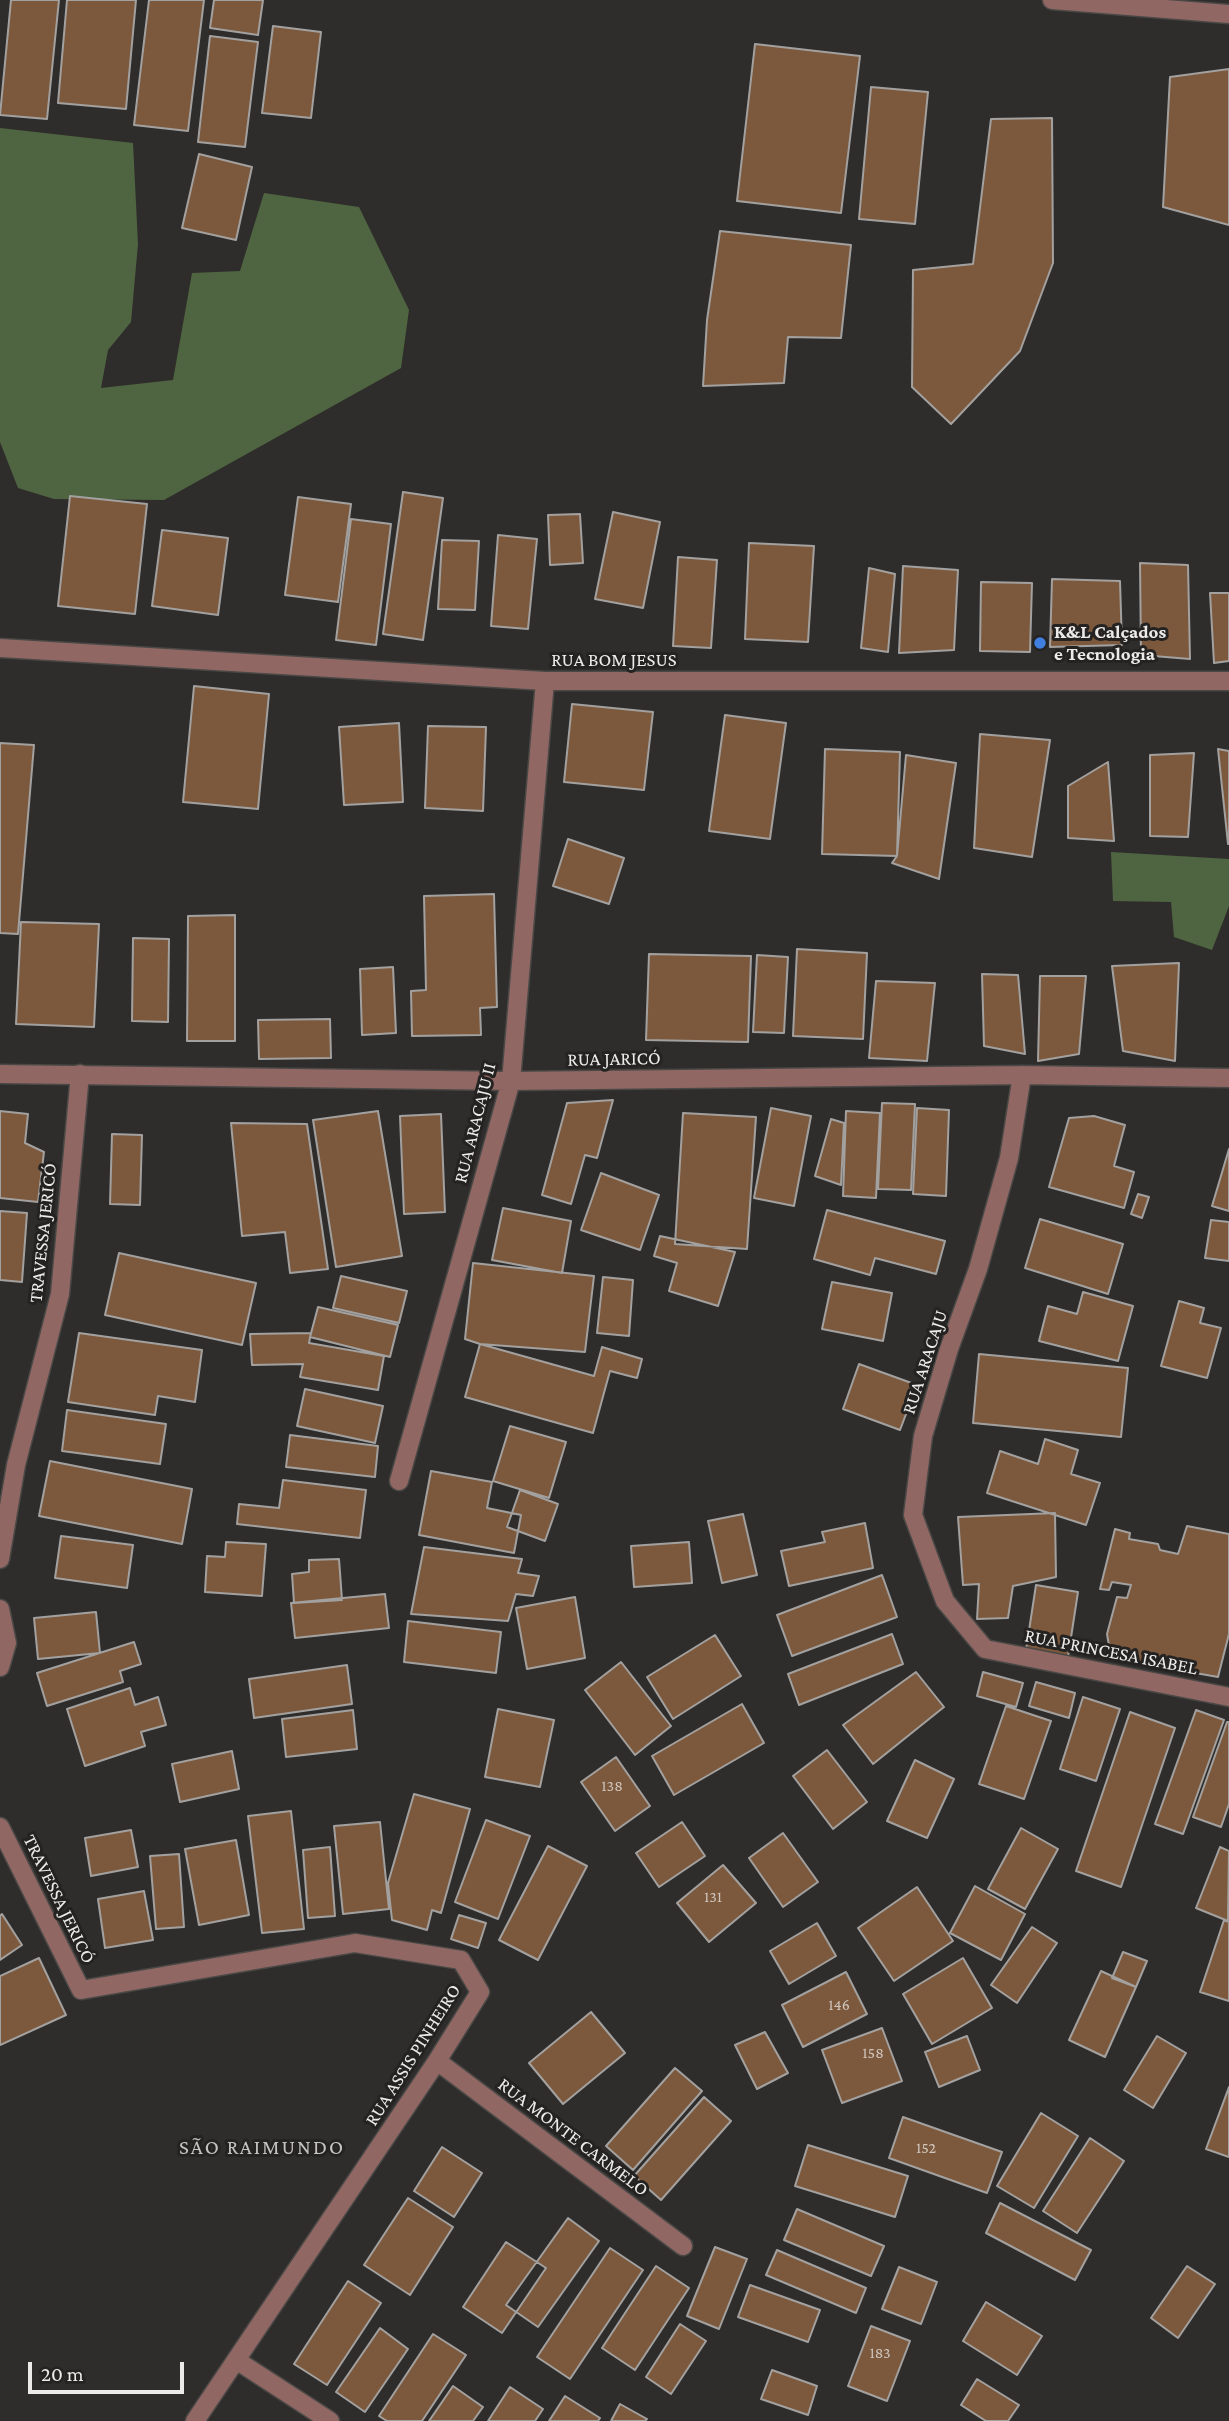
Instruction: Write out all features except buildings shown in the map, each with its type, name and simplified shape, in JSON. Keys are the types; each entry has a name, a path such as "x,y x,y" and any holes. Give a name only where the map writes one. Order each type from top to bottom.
{"street":[{"path":"1052,0 1229,15"},
{"name":"RUA BOM JESUS","path":"0,648 545,681 1229,681"},
{"name":"RUA ARACAJU II","path":"400,1481 511,1081 545,681"},
{"name":"TRAVESSA JERICÓ","path":"0,1559 16,1465 60,1294 79,1073"},
{"name":"RUA JARICÓ","path":"0,1074 511,1081 1022,1075 1229,1078"},
{"name":"RUA ARACAJU","path":"985,1649 945,1601 913,1515 923,1436 985,1245 1009,1158 1022,1075"},
{"path":"0,1609 7,1643 0,1667"},
{"name":"RUA PRINCESA ISABEL","path":"985,1649 1229,1697"},
{"name":"TRAVESSA JERICÓ","path":"0,1827 81,1990"},
{"name":"RUA ASSIS PINHEIRO","path":"81,1990 355,1943 461,1959 480,1992 437,2061 195,2421"},
{"name":"RUA MONTE CARMELO","path":"437,2061 683,2246"},
{"path":"236,2360 330,2421"}],"green space":[{"path":"0,128 133,143 138,244 131,322 108,350 101,388 173,380 192,273 240,271 264,193 359,207 409,310 401,368 164,500 54,499 18,488 0,442"},
{"path":"1111,852 1229,859 1229,906 1212,950 1174,937 1171,902 1113,901"}],"place":[{"name":"K&L Calçados e Tecnologia","path":"1040,643"}],"district":[{"name":"SÃO RAIMUNDO","path":"262,2148"}]}
